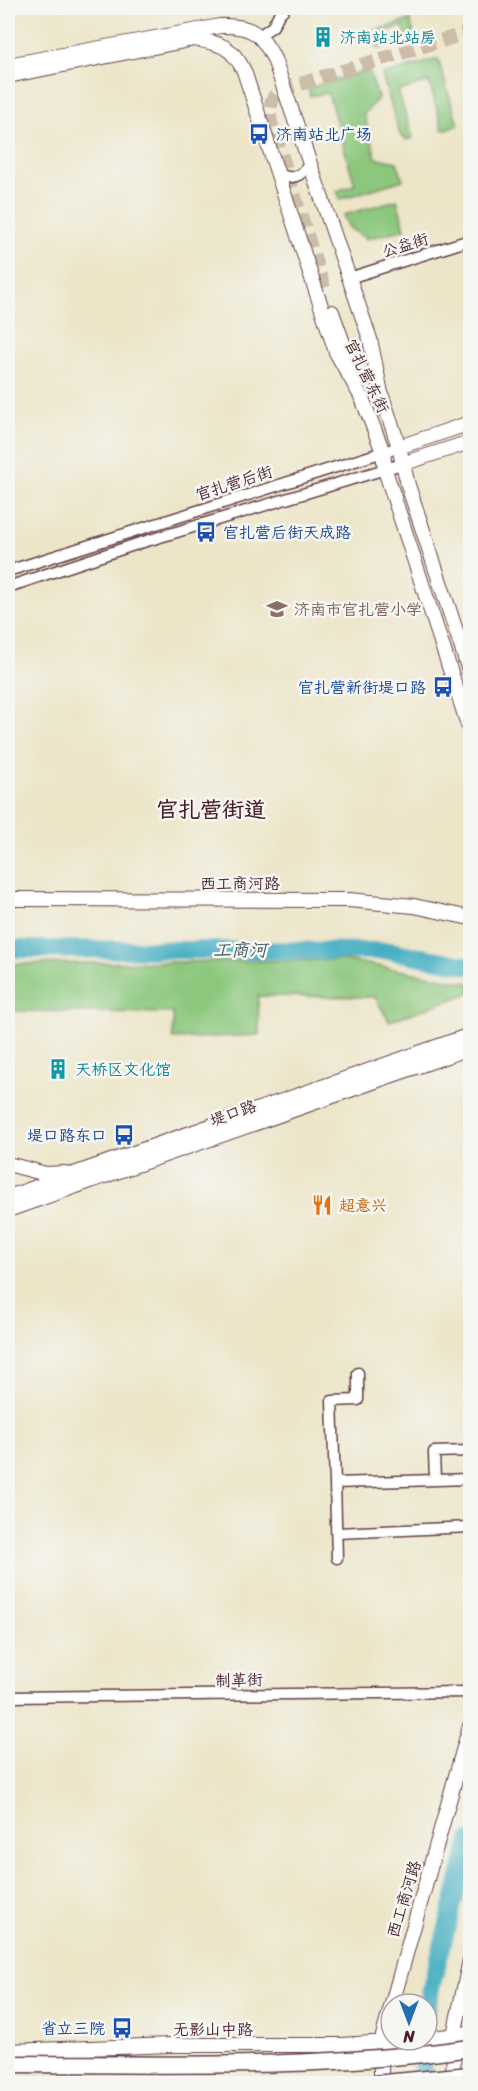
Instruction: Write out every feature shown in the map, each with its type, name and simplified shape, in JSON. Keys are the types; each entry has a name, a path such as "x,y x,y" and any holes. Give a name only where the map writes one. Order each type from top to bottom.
{"highway":[{"path":"8,2064 284,2063 369,2060 471,2048"},
{"path":"375,2084 471,2075"}],"main road":[{"path":"8,65 220,26 236,25 249,28 259,36"},
{"name":"官扎营东街","path":"259,36 274,59 370,339 381,393 399,447 402,464 471,673"},
{"name":"官扎营东街","path":"8,76 194,39 212,42 230,50 237,57 244,71 279,174 336,352 363,398 383,453 385,470 471,731"},
{"path":"324,288 363,398"},
{"name":"官扎营后街","path":"399,447 471,423"},
{"name":"官扎营后街","path":"402,464 471,442"},
{"name":"西工商河路","path":"8,899 349,900 414,906 469,917"},
{"name":"堤口路","path":"8,1197 471,1035"},
{"name":"堤口路","path":"8,1210 471,1048"},
{"path":"8,1164 46,1174 79,1172"},
{"name":"西工商河路","path":"395,1992 398,1976 471,1726"},
{"path":"453,2084 440,2037 471,1960"},
{"path":"440,2037 471,2033"},
{"name":"无影山中路","path":"8,2051 172,2045 379,2043"},
{"name":"西工商河路","path":"381,2084 386,2052"}],"street":[{"path":"259,36 273,26 285,8"},
{"path":"279,174 286,178 297,177 309,165"},
{"name":"公益街","path":"349,278 471,240"},
{"name":"官扎营后街","path":"8,571 399,447"},
{"name":"官扎营后街","path":"8,587 141,543 402,464"},
{"path":"337,1558 332,1401 358,1400 358,1373"},
{"path":"435,1480 434,1452 471,1451"},
{"path":"335,1483 471,1479"},
{"path":"336,1533 471,1527"},
{"name":"制革街","path":"8,1697 471,1692"}],"green space":[{"path":"410,20 415,38 378,49 377,45 406,36 403,26 374,35 373,31"},
{"path":"438,59 458,125 443,130 429,82 398,91 413,138 407,140 400,135 382,75"},
{"path":"369,70 378,98 364,114 376,158 397,162 403,180 340,199 337,191 355,185 328,93 310,96 308,88"},
{"path":"397,200 405,229 367,239 349,228 343,215"},
{"path":"345,960 470,983 470,993 389,1021 375,997 258,996 259,1035 173,1039 173,1013 8,1011 8,964"}],"waterway":[{"name":"工商河","path":"8,949 390,951 470,966"},
{"name":"工商河","path":"430,1992 470,1840"},
{"name":"工商河","path":"420,2052 425,2084"}],"tunnel":[{"path":"324,288 270,119 272,100 280,90 470,32"}],"place":[{"name":"济南站北站房","path":"323,37"},
{"name":"济南站北广场","path":"259,134"},
{"name":"官扎营后街天成路","path":"206,532"},
{"name":"济南市官扎营小学","path":"277,609"},
{"name":"官扎营新街堤口路","path":"443,687"},
{"name":"天桥区文化馆","path":"58,1069"},
{"name":"堤口路东口","path":"124,1135"},
{"name":"超意兴","path":"322,1205"},
{"name":"省立三院","path":"122,2028"}],"district":[{"name":"官扎营街道","path":"211,809"}]}
